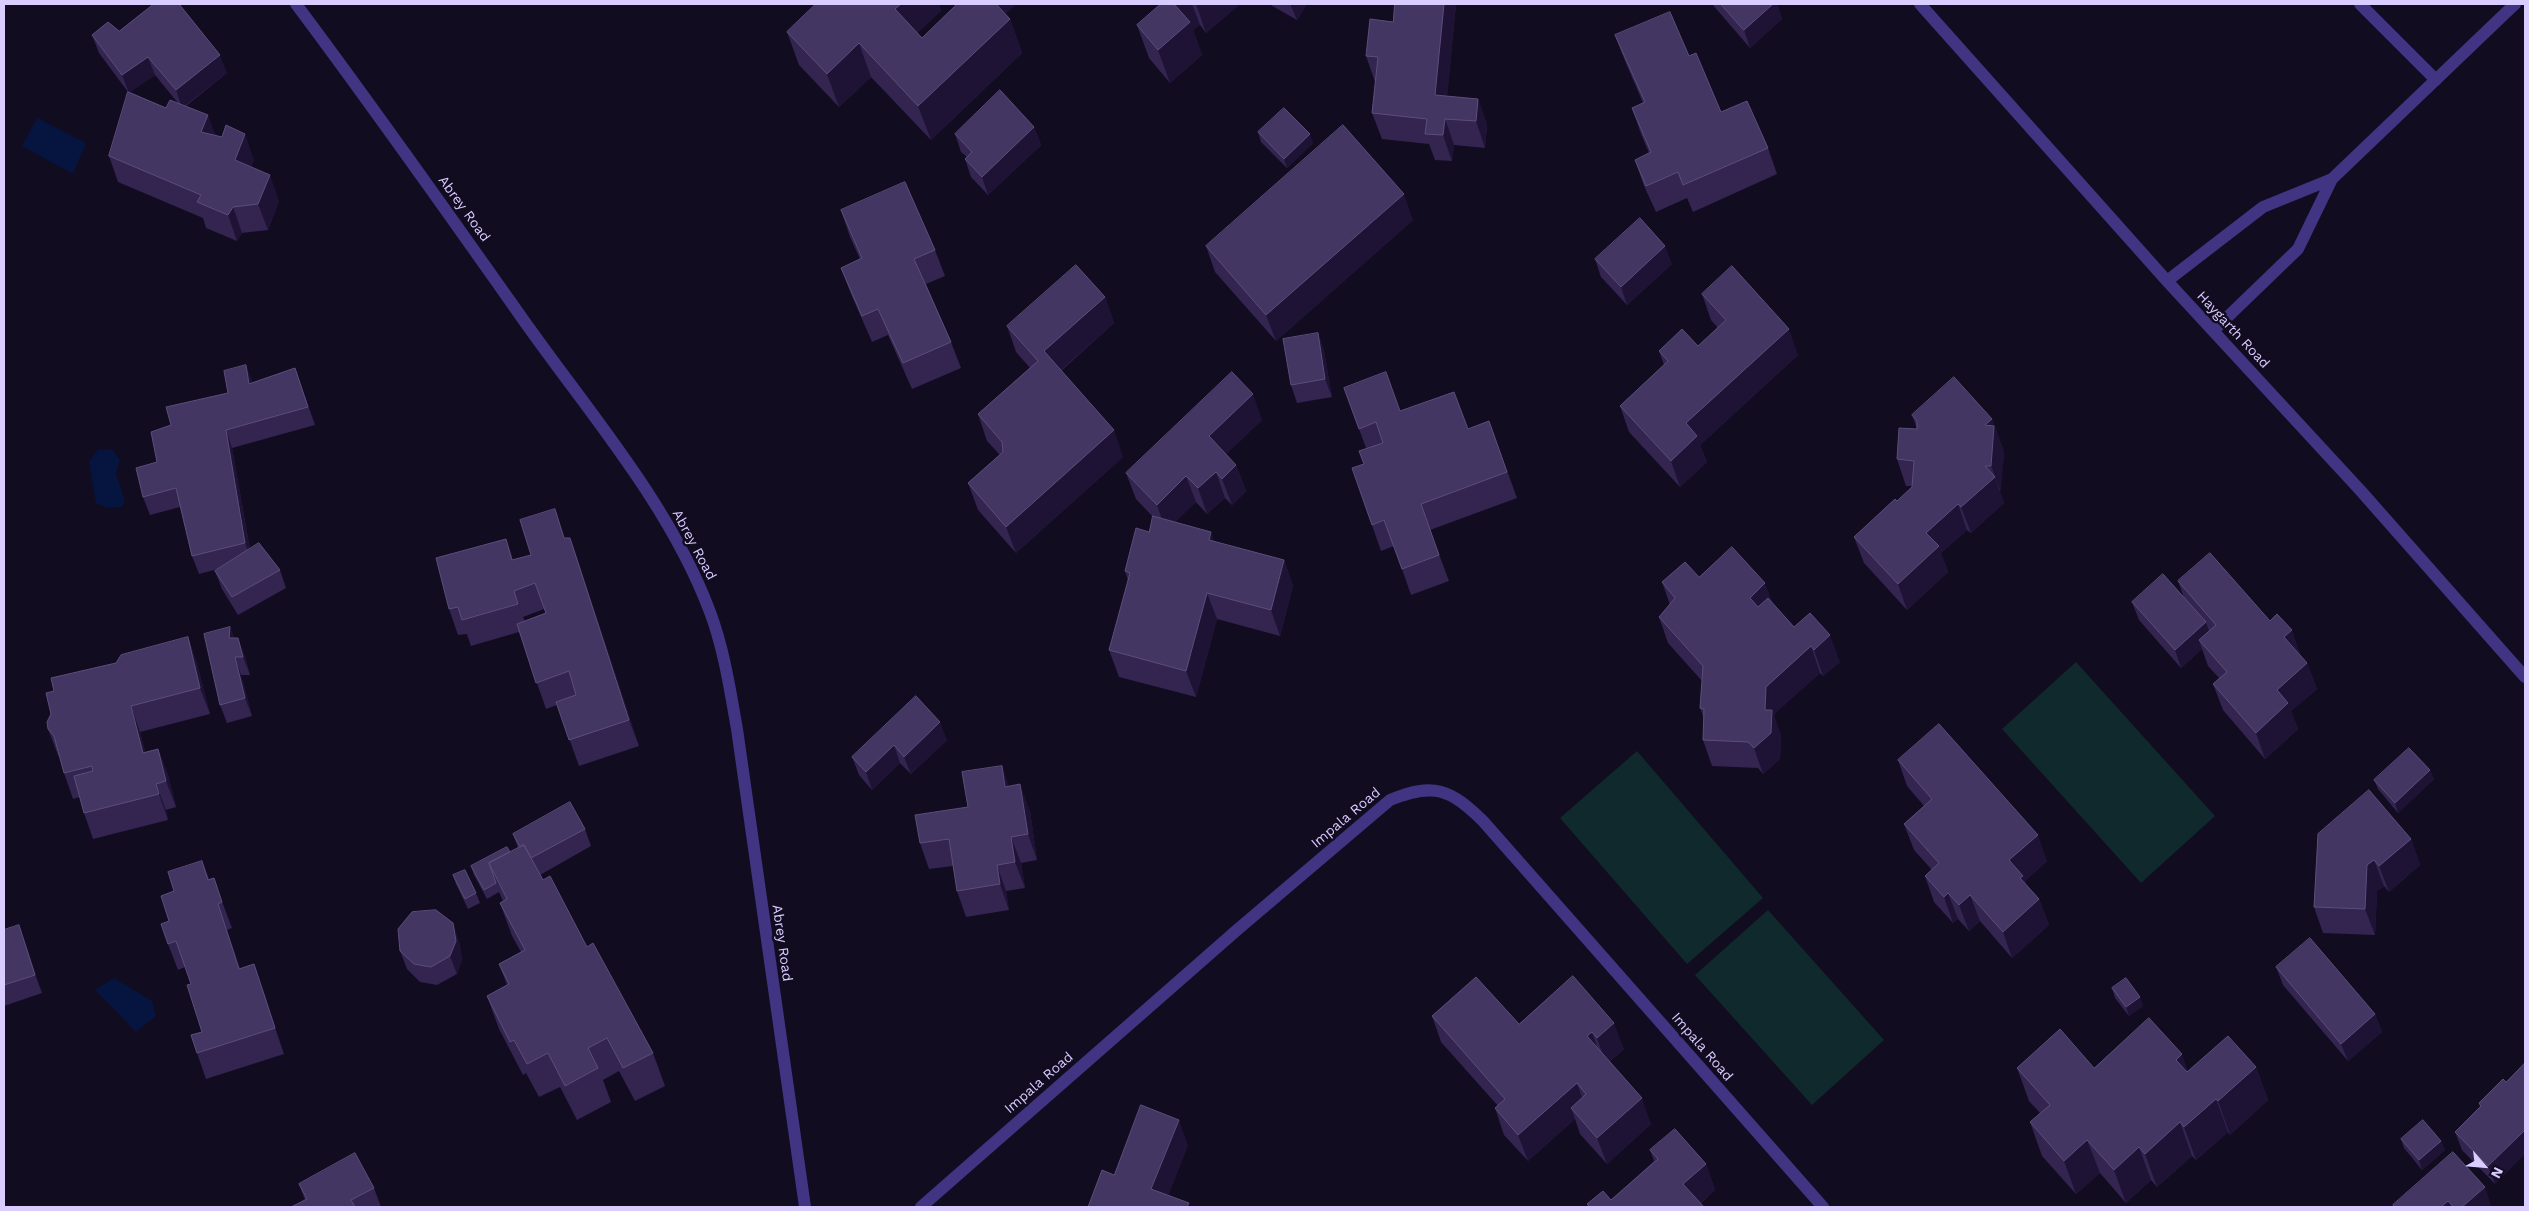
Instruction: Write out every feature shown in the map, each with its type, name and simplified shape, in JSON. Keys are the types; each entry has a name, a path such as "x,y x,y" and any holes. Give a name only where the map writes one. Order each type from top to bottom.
{"street":[{"name":"Abrey Road","path":"296,4 570,382 661,516 696,579 711,614 729,682 737,729 805,1207"},
{"name":"Haygarth Road","path":"1920,4 2166,281 2214,330 2360,490 2525,677"},
{"path":"2360,4 2436,80"},
{"path":"2214,330 2298,249 2332,179 2515,4"},
{"path":"2166,281 2263,207 2332,179"},
{"name":"Impala Road","path":"922,1207 1237,930 1390,800 1420,790 1430,789 1454,795 1483,821 1823,1207"}],"green space":[{"path":"2076,662 2215,816 2141,883 2002,729"},
{"path":"1637,751 1763,898 1687,964 1560,818"},
{"path":"1768,910 1884,1040 1812,1105 1695,975"}],"water":[{"path":"37,118 86,143 73,174 22,146"},
{"path":"112,449 120,460 116,474 125,501 122,507 107,508 96,503 89,461 98,450"},
{"path":"114,978 152,1001 156,1016 136,1032 95,990"}],"building":[{"path":"154,4 179,4 220,55 176,90 148,57 122,75 92,35 108,22 119,31"},
{"path":"816,4 901,4 895,9 922,38 957,4 996,4 1010,19 918,106 859,43 827,74 787,32"},
{"path":"1161,4 1174,4 1190,22 1158,50 1137,25"},
{"path":"1395,4 1444,4 1435,95 1478,99 1476,121 1445,119 1443,135 1425,134 1427,119 1372,113 1378,57 1366,56 1370,19 1393,22"},
{"path":"1721,4 1773,4 1744,30"},
{"path":"1670,12 1689,56 1696,53 1721,112 1747,101 1768,148 1683,185 1678,172 1646,186 1635,160 1651,152 1632,108 1645,102 1615,35"},
{"path":"1000,90 1034,127 982,177 965,159 972,152 955,134"},
{"path":"128,92 166,108 170,100 208,115 201,132 222,137 226,125 245,134 235,160 270,175 258,204 233,207 228,215 197,202 201,195 109,156"},
{"path":"1284,108 1310,134 1284,159 1258,132"},
{"path":"1343,125 1404,194 1266,315 1206,246"},
{"path":"905,182 935,250 914,259 951,342 903,363 878,309 862,316 841,268 862,258 841,210"},
{"path":"1640,218 1665,246 1621,287 1595,259"},
{"path":"1076,265 1105,297 1044,351 1114,430 1006,527 968,483 1003,452 1002,442 978,414 1038,361 1007,326"},
{"path":"1732,266 1789,329 1686,423 1697,436 1671,461 1620,406 1668,361 1659,351 1682,329 1698,346 1726,320 1702,294"},
{"path":"1318,333 1325,379 1291,385 1283,339"},
{"path":"246,365 249,384 295,368 308,407 226,430 245,543 192,556 176,488 143,497 136,468 157,462 151,432 171,425 166,407 228,393 224,371"},
{"path":"1232,372 1253,394 1209,436 1236,465 1222,479 1216,472 1198,488 1186,476 1157,505 1126,473"},
{"path":"1386,372 1400,411 1454,392 1468,429 1489,421 1507,472 1421,504 1439,555 1402,569 1384,520 1372,525 1352,468 1364,464 1359,451 1383,443 1376,422 1359,429 1344,388"},
{"path":"1954,377 1992,419 1985,425 1994,426 1991,466 1985,466 1995,477 1961,507 1958,504 1926,533 1939,546 1898,584 1854,537 1895,499 1897,501 1912,487 1914,461 1897,459 1899,428 1917,429 1917,421 1912,415"},
{"path":"555,509 564,538 570,538 629,720 569,740 556,702 576,695 569,671 536,683 517,624 546,613 535,583 514,591 518,604 462,620 458,607 449,609 436,558 506,539 512,560 531,555 520,520"},
{"path":"1153,516 1211,532 1209,540 1284,560 1271,610 1207,593 1186,671 1109,650 1130,573 1125,571 1136,528 1149,532"},
{"path":"259,543 280,570 232,597 215,571"},
{"path":"1732,547 1765,583 1750,598 1758,607 1768,598 1794,627 1810,613 1830,635 1814,650 1811,646 1766,687 1765,710 1772,710 1771,733 1754,748 1748,742 1703,740 1704,709 1700,708 1703,666 1659,617 1675,598 1662,582 1685,562 1699,577"},
{"path":"2210,553 2270,621 2277,614 2292,630 2284,637 2307,663 2277,690 2288,703 2256,733 2213,684 2227,672 2199,640 2216,625 2178,581"},
{"path":"2163,574 2206,622 2175,650 2132,602"},
{"path":"230,627 229,638 238,638 243,657 235,657 245,698 220,705 204,634"},
{"path":"188,637 200,688 131,706 143,753 158,749 166,781 156,784 159,794 84,813 74,776 93,771 92,766 64,773 54,736 48,729 47,722 51,714 46,693 54,691 51,678 116,663 121,655"},
{"path":"916,696 940,722 904,757 894,745 866,772 852,757"},
{"path":"1939,724 2038,835 2009,860 2023,876 2020,878 2039,899 2003,932 1970,895 1959,905 1948,893 1944,897 1925,876 1939,863 1904,824 1932,799 1898,760"},
{"path":"2409,748 2430,770 2395,803 2374,780"},
{"path":"1002,766 1005,787 1020,784 1028,834 1011,837 1015,862 997,865 1000,884 957,891 949,839 920,843 915,815 968,807 962,772"},
{"path":"2369,790 2411,839 2379,866 2374,860 2367,865 2365,909 2314,907 2318,834"},
{"path":"570,802 585,829 531,858 524,845 520,847 513,834"},
{"path":"524,845 543,880 550,876 587,947 593,943 653,1053 623,1068 607,1038 588,1048 598,1068 565,1086 548,1053 527,1064 514,1040 510,1042 487,996 509,984 499,964 525,950 500,903 507,899 489,863"},
{"path":"507,847 510,852 489,863 496,883 484,890 471,866"},
{"path":"202,861 208,880 214,878 222,902 218,904 239,969 254,964 275,1028 197,1053 191,1035 202,1032 187,985 191,984 176,941 168,944 161,924 169,921 161,896 174,891 168,872"},
{"path":"465,870 476,893 465,899 453,875"},
{"path":"436,910 453,923 456,941 450,956 431,967 414,964 400,951 398,929 412,912"},
{"path":"19,925 35,975 4,985 4,930"},
{"path":"2310,938 2375,1014 2341,1044 2276,967"},
{"path":"1573,976 1614,1023 1597,1038 1592,1032 1587,1036 1642,1098 1597,1138 1571,1108 1586,1094 1577,1083 1518,1135 1495,1108 1505,1099 1432,1016 1476,977 1519,1024"},
{"path":"2126,978 2140,997 2126,1007 2112,988"},
{"path":"2149,1018 2182,1054 2176,1060 2187,1072 2228,1036 2256,1067 2218,1101 2216,1099 2184,1127 2180,1122 2145,1154 2139,1147 2114,1170 2087,1140 2064,1161 2030,1122 2050,1105 2017,1068 2060,1029 2094,1068"},
{"path":"2525,1063 2525,1130 2488,1166 2455,1132 2481,1106 2479,1103 2503,1079 2506,1082"},
{"path":"1141,1105 1179,1120 1151,1189 1189,1203 1187,1207 1088,1207 1102,1170 1114,1175"},
{"path":"2423,1120 2441,1141 2419,1160 2401,1139"},
{"path":"1675,1129 1706,1164 1683,1184 1704,1207 1590,1207 1587,1204 1603,1191 1611,1200 1658,1159 1650,1150"},
{"path":"2453,1152 2485,1187 2462,1207 2453,1207 2448,1201 2441,1207 2395,1207 2393,1205"},
{"path":"355,1153 374,1188 351,1200 355,1207 291,1207 307,1199 299,1184"}]}
